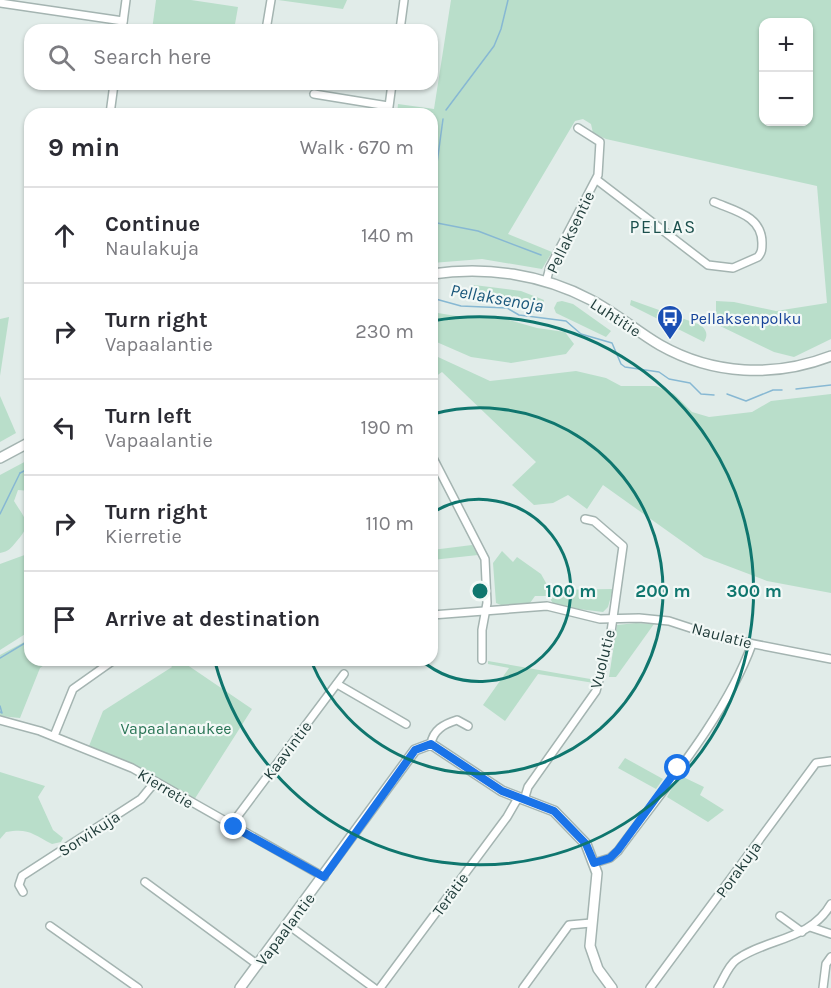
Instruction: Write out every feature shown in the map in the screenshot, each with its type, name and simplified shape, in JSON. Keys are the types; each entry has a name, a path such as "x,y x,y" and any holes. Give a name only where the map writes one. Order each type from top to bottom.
{"street":[{"path":"123,24 126,0"},
{"path":"268,24 271,0"},
{"path":"401,24 404,0"},
{"path":"0,3 123,21"},
{"path":"111,108 113,90"},
{"path":"388,108 391,90"},
{"path":"314,94 379,108"},
{"path":"579,128 600,142 601,168 597,180"},
{"name":"Pellaksentie","path":"546,282 550,267 597,180 708,265 723,268 741,266 758,257 762,250 760,230 754,220 714,202"},
{"name":"Luhtitie","path":"438,274 499,272 546,282 590,300 658,344 704,364 760,371 793,368 831,356"},
{"path":"0,458 24,445"},
{"path":"438,468 485,559 486,610 482,630 482,660"},
{"name":"Vuolutie","path":"521,799 596,691 610,639 622,546 594,521 585,519"},
{"name":"Naulatie","path":"438,614 543,606 612,620 639,618 669,621 752,644 831,659"},
{"path":"594,863 610,858 618,850 708,726 734,689 752,644"},
{"path":"54,736 74,689 106,666"},
{"name":"Kaavintie","path":"231,825 344,674"},
{"path":"337,684 406,724"},
{"name":"Kierretie","path":"0,720 54,736 132,768 324,877"},
{"path":"468,726 457,720 445,725 435,732 431,744 500,790 554,811 586,844 594,863 597,886 591,923 592,954 612,988"},
{"name":"Vapaalantie","path":"240,988 324,877 415,750 431,744"},
{"name":"Porakuja","path":"650,988 816,763 831,761"},
{"name":"Sorvikuja","path":"23,892 19,885 20,879 141,799 155,782"},
{"name":"Terätie","path":"380,988 521,799"},
{"path":"145,882 258,965"},
{"path":"721,987 735,961 802,932 823,917 831,904"},
{"path":"780,916 802,932"},
{"path":"523,988 569,925 591,923"},
{"path":"287,924 374,988"},
{"path":"50,926 138,988"},
{"path":"810,927 831,934"},
{"path":"823,988 826,964 831,957"}],"green space":[{"path":"156,0 191,0 238,7 235,24 153,24"},
{"path":"278,0 347,0 343,9"},
{"path":"451,0 831,0 831,339 794,357 774,352 716,324 716,301 734,302 776,311 827,303 817,186 606,139 593,133 591,124 583,119 575,121 508,234 552,252 542,269 482,259 438,263 438,108 434,108"},
{"path":"398,104 427,108 398,108"},
{"path":"474,285 521,291 544,300 543,306 534,313 509,301 495,304 469,300 467,292"},
{"path":"631,300 701,325 706,333 704,342 630,305"},
{"path":"557,302 573,304 611,331 606,337 556,313 554,308"},
{"path":"438,313 462,317 495,316 537,328 565,332 574,344 566,354 511,363 471,357 438,343"},
{"path":"9,317 0,376 0,319"},
{"path":"438,357 490,381 576,371 606,378 621,386 656,386 674,394 692,412 709,417 752,412 771,401 831,394 831,593 767,581 704,557 603,485 587,509 568,495 553,503 534,505 512,485 536,462 442,372 438,375"},
{"path":"0,396 16,433 0,442"},
{"path":"24,462 24,490 18,490 14,501 24,518 24,532 11,548 0,553 0,475"},
{"path":"472,545 478,555 438,559 438,549"},
{"path":"502,551 513,562 517,557 541,574 550,590 613,589 608,607 603,612 554,606 549,596 535,596 530,603 501,605 496,603 493,563"},
{"path":"24,555 24,635 0,650 0,564"},
{"path":"654,624 616,677 609,677 617,625"},
{"path":"24,642 24,666 43,666 20,718 0,716 0,655"},
{"path":"488,661 596,680 594,683 538,674 505,721 483,705 509,668 488,664"},
{"name":"Vapaalanaukee","path":"189,666 252,709 194,800 135,766 89,746 103,711 172,667"},
{"path":"625,758 663,779 656,789 618,768"},
{"path":"0,772 45,786 38,797 53,830 63,838 61,842 52,844 30,833 20,831 6,832 0,839"},
{"path":"679,775 704,787 700,795 724,810 708,822 667,797"}],"waterway":[{"path":"446,110 494,46 508,0"},
{"path":"438,156 443,119"},
{"path":"438,223 478,231 541,255"},
{"name":"Pellaksenoja","path":"438,300 461,306 507,308 519,315 566,321 581,334 612,343 621,364 625,367 659,372 669,379 690,383 701,394 714,395"},
{"name":"Pellaksenoja","path":"796,389 831,385"},
{"name":"Pellaksenoja","path":"727,394 746,401 773,390 782,390"},
{"name":"Pellaksenoja","path":"20,473 24,471"},
{"path":"0,514 20,473"},
{"path":"0,658 24,644"},
{"path":"0,706 2,713 0,712"}],"place":[{"name":"Pellaksenpolku","path":"670,341"}],"district":[{"name":"PELLAS","path":"663,227"}],"route":[{"path":"234,827 324,877 415,750 431,744 436,745 511,796 554,811 586,844 594,863 610,858 618,850 678,768"}]}
